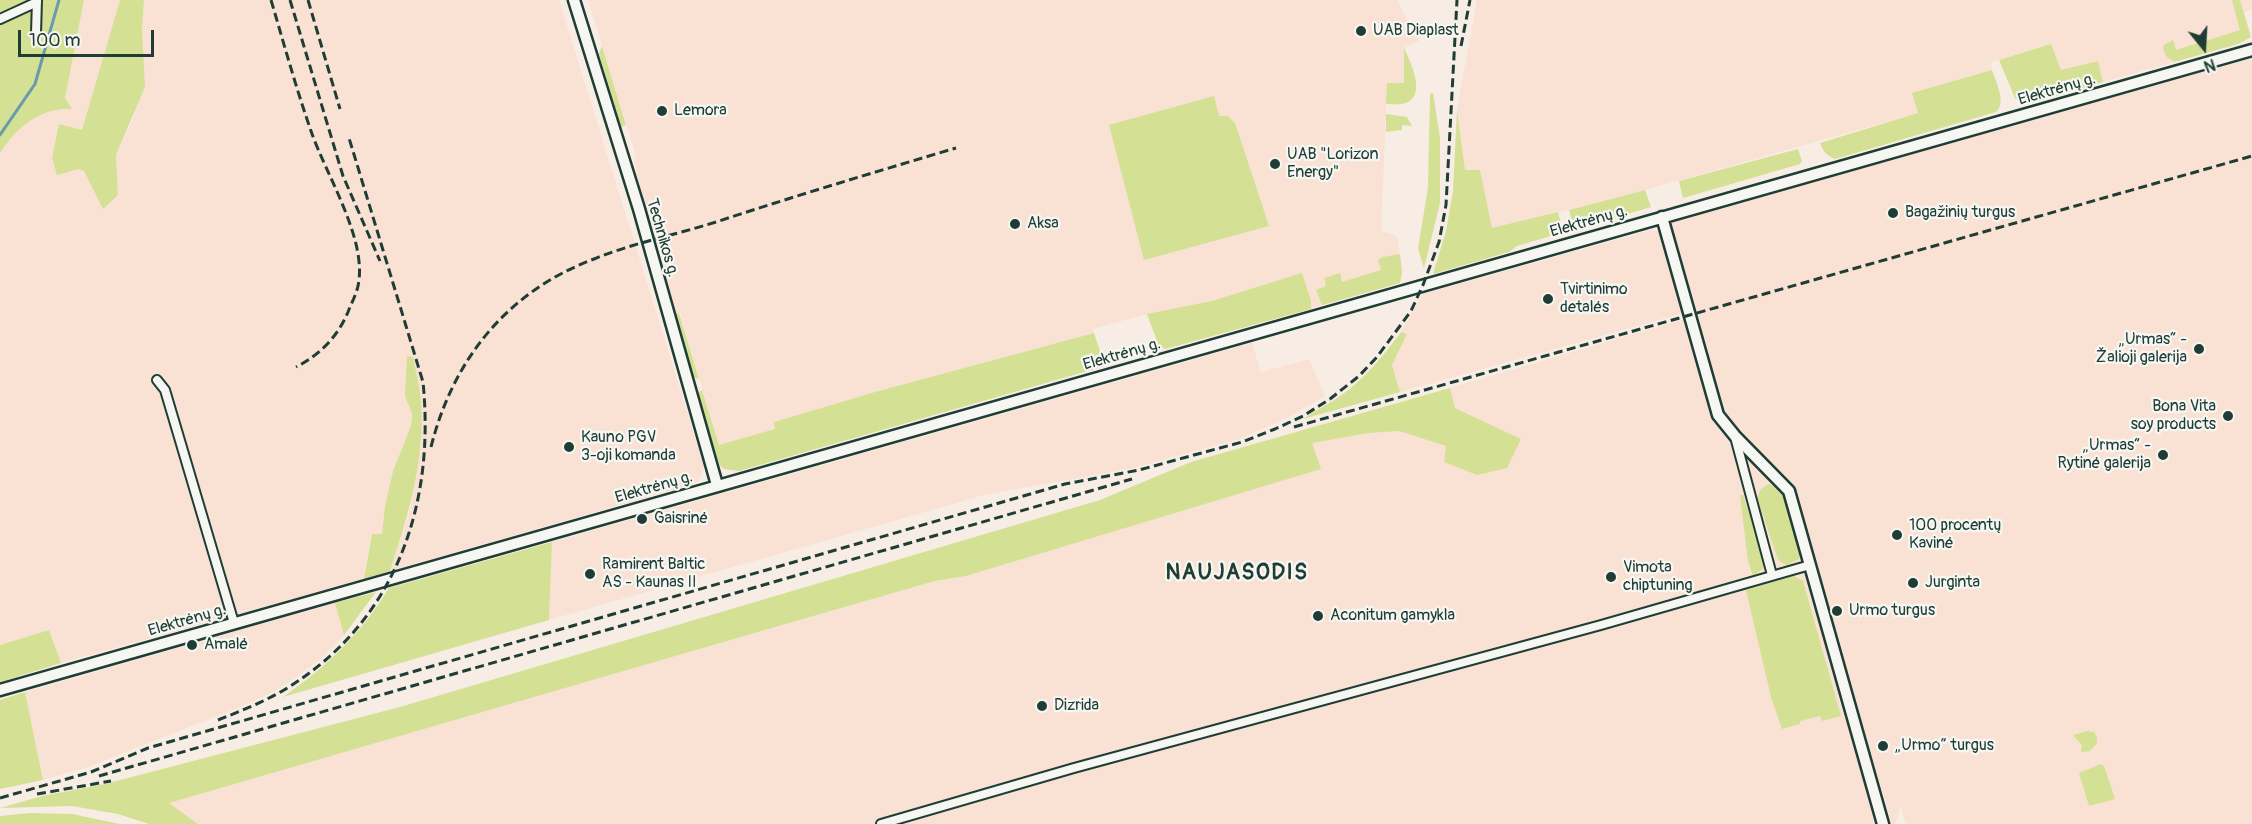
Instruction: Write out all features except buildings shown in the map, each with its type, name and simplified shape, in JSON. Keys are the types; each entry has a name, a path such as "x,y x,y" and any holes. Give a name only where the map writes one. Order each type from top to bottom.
{"street":[{"name":"Technikos g.","path":"574,0 639,209 717,485"},
{"path":"0,19 37,1 36,33"},
{"name":"Elektrėnų g.","path":"0,690 2252,50"},
{"path":"1662,217 1716,409 1735,436 1789,491 1883,824"},
{"path":"157,380 165,390 234,623"},
{"path":"1735,436 1772,575"},
{"path":"881,824 1003,788 1538,643 1810,565"}],"shaded area":[{"path":"84,0 120,0 82,131 78,169 118,195 116,155 134,117 144,61 142,28 144,0 559,0 704,466 699,481 390,571 410,510 421,447 421,402 405,396 412,414 411,426 393,471 385,506 382,535 371,535 364,579 61,663 49,630 0,645 0,153 9,138 40,113 63,108"},
{"path":"588,0 1397,0 1419,41 1404,48 1404,83 1387,84 1381,231 1395,235 1398,240 1402,272 1400,283 1165,349 1159,346 1147,314 1093,329 1094,333 875,392 774,422 776,429 719,446 680,313 675,314 638,178 634,160 636,156"},
{"path":"1477,0 2252,0 2252,10 2244,12 2251,37 2238,44 2103,82 2098,61 2061,70 2050,44 1991,62 1992,70 1913,93 1918,113 1645,190 1492,229 1480,170 1465,171 1457,110"},
{"path":"2252,58 2252,824 1906,824 1901,807 1895,824 1892,824 1792,490 1721,413 1670,226 1674,221"},
{"path":"1651,230 1658,231 1662,235 1684,313 1400,392 1392,365 1406,335 1401,332 1423,294"},
{"path":"1685,319 1713,416 1783,489 1877,824 198,824 168,803 935,581 966,576 1320,469 1312,443 1369,433 1399,431 1447,446 1521,439 1455,408 1450,388"},
{"path":"1252,343 1261,372 1309,359 1325,396 1289,417 1239,439 1133,468 984,495 549,620 552,542"},
{"path":"335,603 344,635 324,656 271,693 88,767 43,780 25,692"}],"green space":[{"path":"0,0 84,0 65,98 72,109 50,112 30,121 14,135 0,153"},
{"path":"120,0 144,0 142,28 145,87 116,155 118,195 103,209 84,171 78,169 57,175 52,158 59,124 82,130"},
{"path":"2232,0 2240,0 2251,37 2238,44 2174,62 2166,56 2164,45 2173,40 2176,50 2240,30"},
{"path":"2051,44 2061,70 2098,61 2103,82 2031,103 2021,102 2015,98 1999,60"},
{"path":"602,46 626,125 621,127 599,54"},
{"path":"1404,48 1415,77 1415,93 1406,103 1386,104 1387,83 1404,83"},
{"path":"1992,70 2001,98 1996,112 1835,159 1828,155 1821,146 1820,143 1918,113 1912,93"},
{"path":"1433,93 1440,138 1440,203 1424,268 1418,249 1428,187 1430,94"},
{"path":"1214,96 1219,116 1228,116 1235,123 1269,226 1144,260 1109,125"},
{"path":"1457,110 1465,170 1480,170 1492,228 1558,212 1562,227 1561,233 1517,246 1509,252 1433,274 1446,231 1453,191"},
{"path":"1386,114 1407,117 1412,126 1402,125 1402,130 1386,132"},
{"path":"1798,149 1802,161 1800,164 1683,198 1679,181"},
{"path":"1645,190 1651,207 1583,227 1572,221 1569,210"},
{"path":"1400,254 1402,272 1400,283 1322,305 1316,290 1326,286 1324,278 1340,273 1342,282 1381,270 1378,260"},
{"path":"1302,273 1311,301 1311,309 1165,349 1159,346 1147,314 1212,301"},
{"path":"679,313 699,379 693,377 675,314"},
{"path":"1401,332 1407,334 1392,365 1400,392 1303,419 1357,383"},
{"path":"1094,333 1105,366 739,471 724,469 719,464 698,397 702,390 719,445 775,429 774,422 875,392"},
{"path":"407,356 413,357 421,403 422,425 414,488 390,571 364,579 372,534 382,534 385,506 393,471 411,426 412,414 405,396"},
{"path":"1450,388 1455,408 1521,439 1507,468 1477,475 1444,462 1446,446 1399,431 1369,433 1312,443 1321,469 966,576 935,581 169,803 198,824 149,824 118,814 72,806 0,808 42,796 105,784 400,707 1100,500 1191,462"},
{"path":"1769,484 1781,491 1784,496 1800,553 1799,559 1787,565 1780,562 1777,557 1758,500 1760,490"},
{"path":"1740,495 1743,495 1764,559 1763,569 1753,576 1748,561"},
{"path":"552,542 549,620 283,697 314,674 342,648 367,620 389,588"},
{"path":"1794,576 1803,581 1841,716 1822,721 1820,716 1782,729 1771,697 1746,590"},
{"path":"376,592 344,635 335,603"},
{"path":"49,630 61,663 0,682 0,645"},
{"path":"25,692 43,780 0,789 0,700"},
{"path":"2087,731 2094,732 2097,743 2090,751 2081,752 2082,745 2073,735"},
{"path":"2101,764 2104,766 2115,799 2089,806 2079,773"},
{"path":"30,813 72,814 120,824 0,824 0,816"}],"waterway":[{"name":"Amalė","path":"0,135 35,84 59,0"}],"railway":[{"path":"271,0 311,131 351,228 359,268 356,293 339,329 320,351 296,367"},
{"path":"290,0 343,176 380,261"},
{"path":"308,0 340,109"},
{"path":"0,798 91,772 148,748 1065,484 1139,470 1242,442 1303,416 1330,399 1359,376 1377,357 1411,311 1439,242 1446,205 1457,0"},
{"path":"1461,46 1470,0"},
{"path":"218,720 265,700 292,685 329,657 359,626 383,591 402,553 415,513 422,470 425,427 423,382 349,138"},
{"path":"431,447 454,385 488,332 510,309 563,273 624,248 701,227 956,148"},
{"path":"1294,427 2252,156"},
{"path":"99,776 1132,479"},
{"path":"37,794 111,781"}],"place":[{"name":"UAB Diaplast","path":"1361,31"},
{"name":"Lemora","path":"662,111"},
{"name":"UAB \"Lorizon Energy\"","path":"1275,164"},
{"name":"Bagažinių turgus","path":"1893,213"},
{"name":"Aksa","path":"1015,224"},
{"name":"Tvirtinimo detalės","path":"1548,299"},
{"name":"„Urmas“ - Žalioji galerija","path":"2199,349"},
{"name":"Bona Vita soy products","path":"2228,416"},
{"name":"Kauno PGV 3-oji komanda","path":"569,447"},
{"name":"„Urmas“ - Rytinė galerija","path":"2163,455"},
{"name":"Gaisrinė","path":"642,519"},
{"name":"100 procentų Kavinė","path":"1897,535"},
{"name":"Ramirent Baltic AS - Kaunas II","path":"590,574"},
{"name":"Vimota chiptuning","path":"1611,577"},
{"name":"Jurginta","path":"1913,583"},
{"name":"Urmo turgus","path":"1837,611"},
{"name":"Aconitum gamykla","path":"1318,616"},
{"name":"Amalė","path":"192,645"},
{"name":"Dizrida","path":"1042,706"},
{"name":"„Urmo“ turgus","path":"1883,746"}],"district":[{"name":"NAUJASODIS","path":"1237,573"}]}
